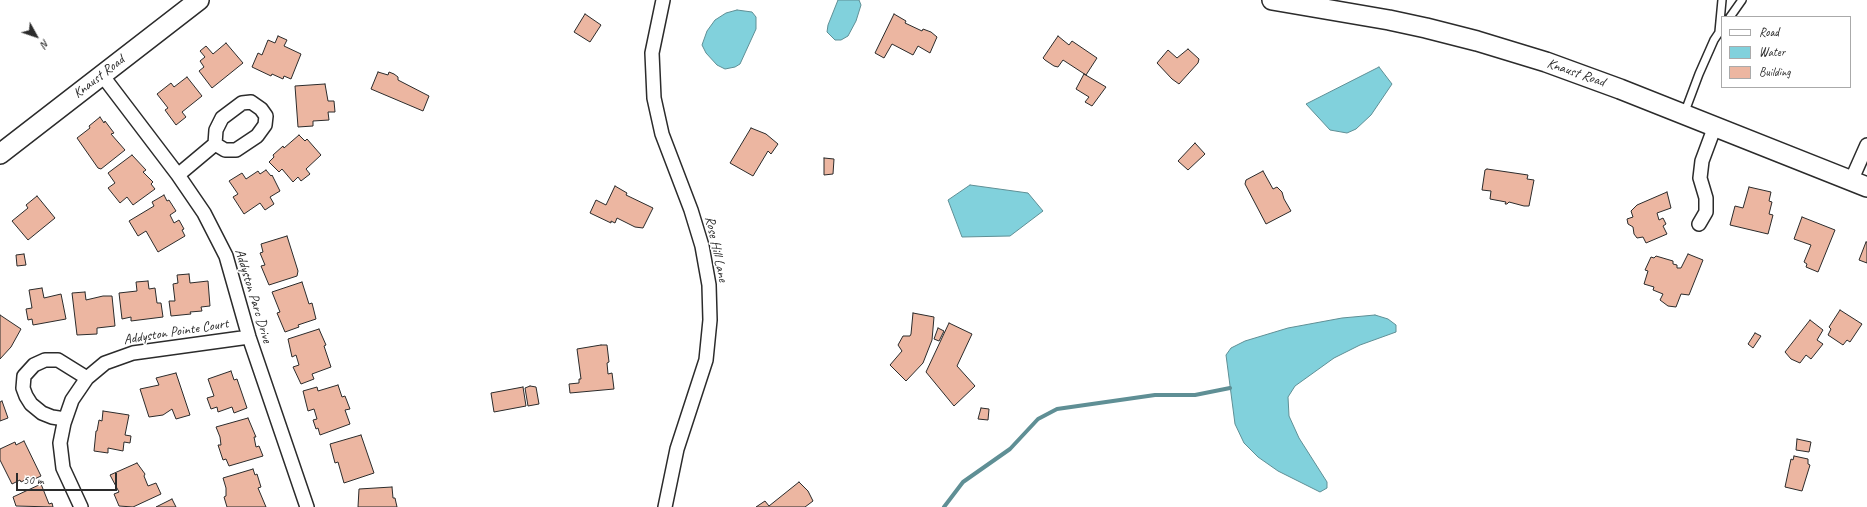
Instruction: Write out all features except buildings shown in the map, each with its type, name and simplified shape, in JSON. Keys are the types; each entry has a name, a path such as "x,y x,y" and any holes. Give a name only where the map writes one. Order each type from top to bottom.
{"main road":[{"name":"Knaust Road","path":"0,154 199,0"},
{"name":"Knaust Road","path":"1272,0 1389,20 1477,41 1586,76 1859,184"}],"street":[{"name":"Rose Hill Lane","path":"663,0 652,53 654,98 662,134 691,210 702,246 709,285 710,320 706,360 677,449 664,507"},
{"name":"Addyston Parc Drive","path":"102,75 178,175 204,213 226,256 249,337 307,507"},
{"path":"1699,224 1706,212 1706,198 1700,178 1702,161 1715,126"},
{"path":"178,175 215,144"},
{"path":"1859,184 1867,145"},
{"name":"Addyston Pointe Court","path":"81,507 63,468 60,444 65,419 72,400 87,378 105,364 133,353 249,337"},
{"path":"65,419 52,417 42,413 31,404 23,388 24,376 34,365 45,360 58,360 87,378"}],"lane":[{"path":"1684,114 1699,74 1720,30 1722,0"},
{"path":"1731,16 1742,0"}],"water":[{"path":"838,0 859,0 861,5 856,21 848,36 841,40 835,40 827,32 828,25"},
{"path":"737,10 752,12 756,17 756,29 740,64 735,67 725,69 717,65 706,53 702,45 707,31 715,20 726,13"},
{"path":"1379,67 1392,84 1371,115 1356,129 1347,133 1330,130 1306,104"},
{"path":"970,185 1028,193 1043,211 1010,236 962,237 948,200"},
{"path":"1375,315 1388,319 1396,325 1396,332 1360,345 1334,358 1295,386 1288,397 1289,416 1299,438 1327,482 1327,488 1320,492 1278,471 1258,457 1244,443 1235,424 1226,355 1231,348 1245,341 1288,328 1342,318"}],"waterway":[{"path":"944,507 963,482 1010,449 1038,419 1057,409 1155,395 1195,395 1230,388"}]}
